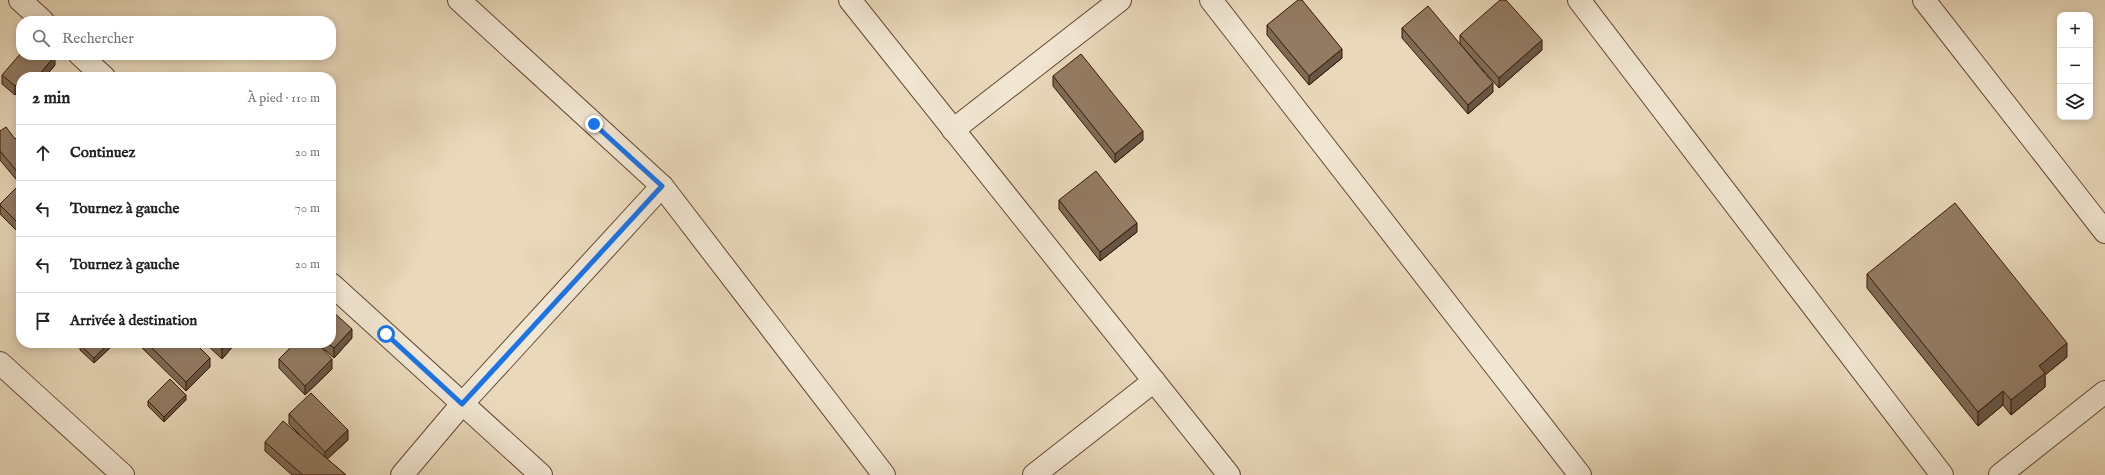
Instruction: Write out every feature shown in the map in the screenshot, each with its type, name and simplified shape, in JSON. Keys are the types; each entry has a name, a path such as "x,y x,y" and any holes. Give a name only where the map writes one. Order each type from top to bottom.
{"street":[{"path":"20,0 38,16"},
{"path":"459,0 662,186 884,475"},
{"path":"850,0 1229,475"},
{"path":"953,130 1120,0"},
{"path":"1211,0 1580,475"},
{"path":"1579,0 1942,475"},
{"path":"1924,0 2105,232"},
{"path":"85,60 99,72"},
{"path":"402,475 462,404 662,186"},
{"path":"336,289 541,475"},
{"path":"0,363 122,475"},
{"path":"1034,475 1154,381"},
{"path":"2000,475 2105,392"}],"building":[{"path":"1298,0 1302,0 1342,49 1309,76 1267,25"},
{"path":"1500,0 1506,0 1542,40 1499,78 1460,35"},
{"path":"1428,6 1493,83 1468,105 1402,28"},
{"path":"1081,54 1143,131 1115,154 1053,76"},
{"path":"16,59 16,60 52,60 41,72 16,72 15,86 2,75"},
{"path":"6,127 15,139 16,138 16,170 0,151 0,131"},
{"path":"1096,171 1137,223 1100,252 1059,200"},
{"path":"16,188 16,221 0,205"},
{"path":"1955,203 2067,343 2039,366 2045,373 2011,400 2003,391 1978,412 1867,274"},
{"path":"336,315 352,329 336,346"},
{"path":"83,348 104,348 94,358"},
{"path":"152,348 200,348 210,358 186,382"},
{"path":"290,348 322,348 332,359 305,386 279,359"},
{"path":"170,379 186,395 164,417 148,401"},
{"path":"311,393 348,430 325,452 289,414"},
{"path":"283,421 346,475 303,475 265,442"}],"route":[{"path":"386,334 462,404 662,186 594,124"}]}
